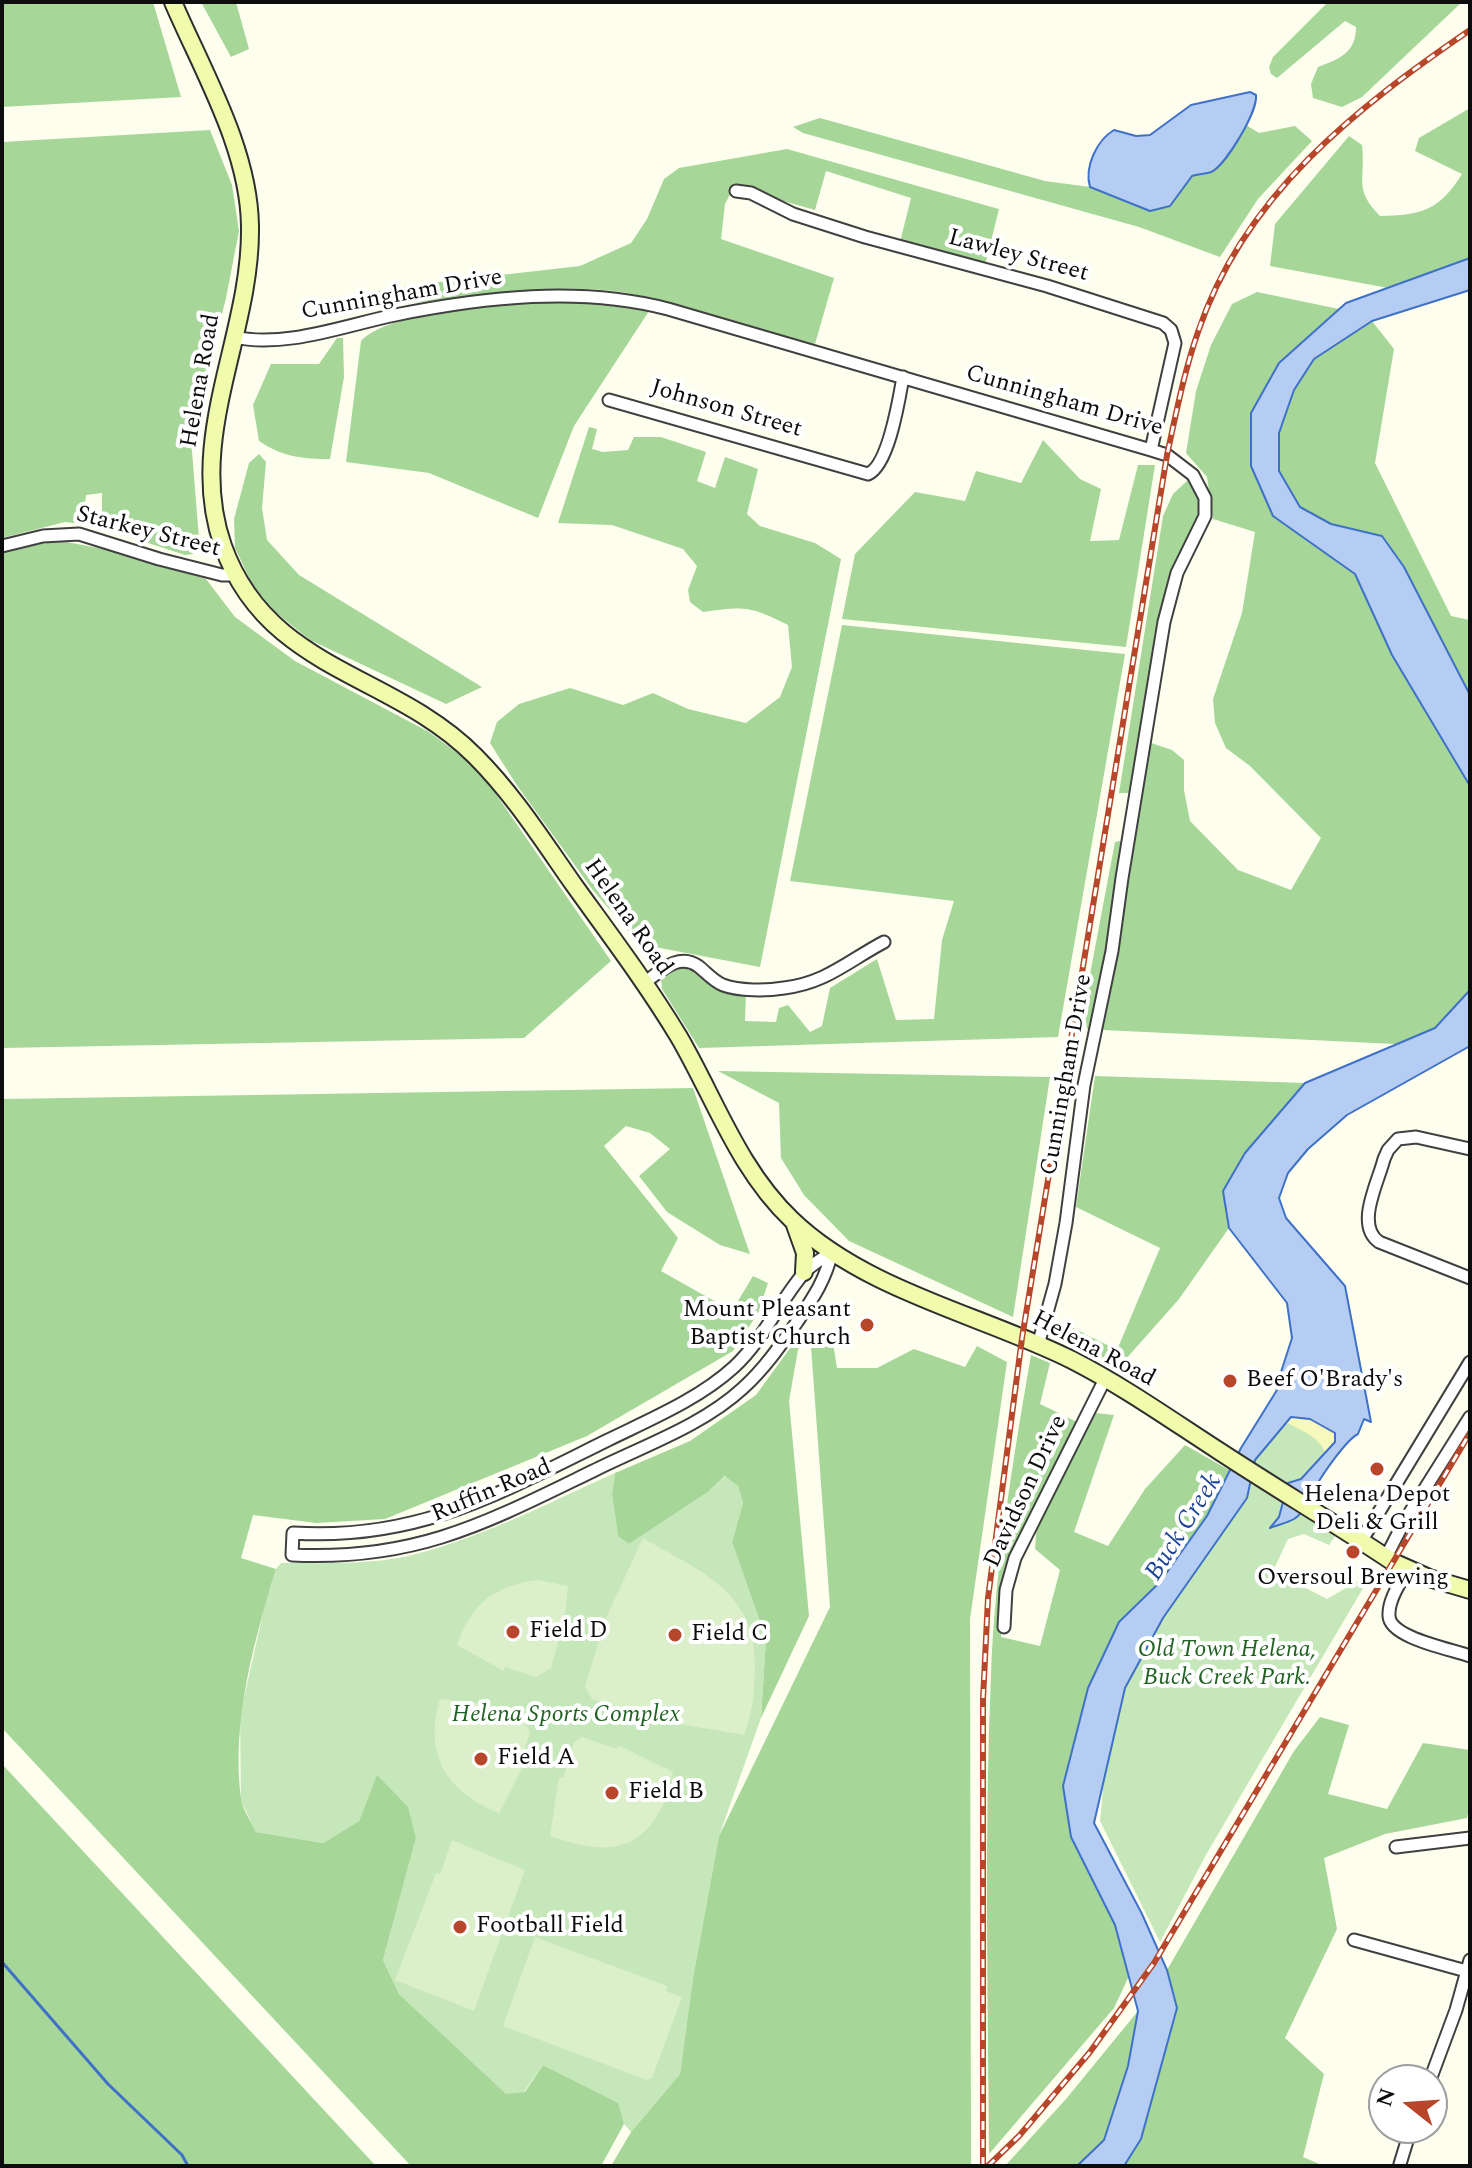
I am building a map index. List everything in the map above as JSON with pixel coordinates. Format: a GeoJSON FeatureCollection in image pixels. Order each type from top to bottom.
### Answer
{"type":"FeatureCollection","features":[{"type":"Feature","properties":{"kind":"main road","name":"Helena Road"},"geometry":{"type":"LineString","coordinates":[[173,2],[228,129],[246,184],[250,223],[248,262],[217,410],[211,475],[222,543],[255,604],[288,638],[316,658],[427,716],[479,759],[522,811],[644,983],[696,1066],[746,1163],[764,1190],[795,1223],[832,1252],[892,1284],[1038,1345],[1105,1379],[1408,1569],[1470,1590]]}},
{"type":"Feature","properties":{"kind":"main road"},"geometry":{"type":"LineString","coordinates":[[795,1223],[805,1253],[804,1272]]}},
{"type":"Feature","properties":{"kind":"street","name":"Lawley Street"},"geometry":{"type":"LineString","coordinates":[[736,191],[751,193],[793,214],[865,237],[1065,291],[1163,323],[1171,330],[1175,343],[1151,450]]}},
{"type":"Feature","properties":{"kind":"street","name":"Cunningham Drive"},"geometry":{"type":"LineString","coordinates":[[233,337],[271,341],[442,306],[512,298],[594,297],[651,305],[1167,455],[1193,475],[1205,498],[1205,516],[1177,573],[1164,622],[1112,951],[1084,1085],[1066,1223],[1055,1284],[1038,1345]]}},
{"type":"Feature","properties":{"kind":"street","name":"Johnson Street"},"geometry":{"type":"LineString","coordinates":[[609,400],[868,474],[877,469],[891,431],[903,377]]}},
{"type":"Feature","properties":{"kind":"street","name":"Starkey Street"},"geometry":{"type":"LineString","coordinates":[[2,546],[43,536],[79,534],[159,559],[222,575],[237,575]]}},
{"type":"Feature","properties":{"kind":"street"},"geometry":{"type":"LineString","coordinates":[[644,983],[668,965],[685,961],[698,966],[719,983],[731,987],[785,988],[812,983],[831,975],[884,942]]}},
{"type":"Feature","properties":{"kind":"street"},"geometry":{"type":"LineString","coordinates":[[1470,1149],[1416,1137],[1398,1139],[1392,1143],[1384,1159],[1367,1222],[1371,1234],[1379,1242],[1470,1278]]}},
{"type":"Feature","properties":{"kind":"street","name":"Ruffin Road"},"geometry":{"type":"LineString","coordinates":[[832,1252],[826,1278],[771,1358],[741,1390],[709,1413],[498,1517],[450,1536],[395,1550],[359,1555],[292,1555],[293,1533],[367,1532],[436,1518],[490,1498],[686,1401],[721,1378],[750,1351],[804,1272],[832,1252]]}},
{"type":"Feature","properties":{"kind":"street"},"geometry":{"type":"LineString","coordinates":[[1362,1540],[1470,1362]]}},
{"type":"Feature","properties":{"kind":"street","name":"Davidson Drive"},"geometry":{"type":"LineString","coordinates":[[1004,1627],[1006,1590],[1015,1558],[1105,1379]]}},
{"type":"Feature","properties":{"kind":"street"},"geometry":{"type":"LineString","coordinates":[[1386,1557],[1404,1522],[1470,1417]]}},
{"type":"Feature","properties":{"kind":"street"},"geometry":{"type":"LineString","coordinates":[[1408,1569],[1391,1603],[1390,1623],[1404,1635],[1470,1656]]}},
{"type":"Feature","properties":{"kind":"street"},"geometry":{"type":"LineString","coordinates":[[1396,1847],[1470,1838]]}},
{"type":"Feature","properties":{"kind":"street"},"geometry":{"type":"LineString","coordinates":[[1354,1940],[1469,1968],[1436,2064]]}},
{"type":"Feature","properties":{"kind":"street"},"geometry":{"type":"LineString","coordinates":[[1400,2164],[1406,2144]]}},
{"type":"Feature","properties":{"kind":"green space","name":"Old Town Helena, Buck Creek Park."},"geometry":{"type":"Polygon","coordinates":[[[1296,1418],[1337,1442],[1304,1515],[1336,1535],[1329,1545],[1304,1534],[1288,1539],[1273,1571],[1327,1599],[1372,1573],[1207,1853],[1160,1942],[1100,1821],[1104,1778],[1125,1688],[1163,1618],[1247,1498],[1255,1460],[1282,1427],[1296,1418]]]}},
{"type":"Feature","properties":{"kind":"green space","name":"Helena Sports Complex"},"geometry":{"type":"Polygon","coordinates":[[[615,1473],[612,1494],[618,1535],[629,1544],[708,1492],[726,1476],[738,1486],[743,1503],[732,1542],[766,1639],[761,1718],[719,1836],[693,1978],[680,2074],[631,2132],[624,2124],[617,2103],[543,2065],[524,2092],[506,2095],[399,1994],[383,1960],[416,1838],[377,1776],[359,1821],[323,1843],[256,1832],[241,1801],[240,1715],[264,1609],[276,1569],[281,1563],[367,1562],[401,1558],[442,1547],[493,1528],[615,1473]]]}},
{"type":"Feature","properties":{"kind":"shaded area"},"geometry":{"type":"Polygon","coordinates":[[[2,2],[153,2],[181,97],[2,107],[2,2]]]}},
{"type":"Feature","properties":{"kind":"shaded area"},"geometry":{"type":"Polygon","coordinates":[[[201,2],[236,2],[249,49],[231,57],[201,2]]]}},
{"type":"Feature","properties":{"kind":"shaded area"},"geometry":{"type":"Polygon","coordinates":[[[1328,2],[1462,2],[1362,97],[1342,107],[1313,98],[1311,84],[1318,67],[1339,58],[1350,49],[1356,27],[1345,21],[1277,78],[1271,74],[1269,67],[1273,57],[1328,2]]]}},
{"type":"Feature","properties":{"kind":"shaded area"},"geometry":{"type":"Polygon","coordinates":[[[1470,108],[1470,258],[1388,288],[1270,266],[1275,224],[1349,136],[1362,145],[1363,191],[1380,216],[1418,212],[1437,203],[1462,174],[1415,151],[1419,138],[1470,108]]]}},
{"type":"Feature","properties":{"kind":"shaded area"},"geometry":{"type":"Polygon","coordinates":[[[820,118],[1045,181],[1090,187],[1151,211],[1170,206],[1192,176],[1211,172],[1222,163],[1246,125],[1259,133],[1295,126],[1312,141],[1258,199],[1220,257],[1139,227],[803,133],[793,127],[820,118]]]}},
{"type":"Feature","properties":{"kind":"shaded area"},"geometry":{"type":"Polygon","coordinates":[[[210,130],[232,185],[239,231],[191,439],[199,539],[193,554],[185,555],[102,528],[102,493],[86,495],[83,524],[65,522],[2,538],[2,142],[210,130]]]}},
{"type":"Feature","properties":{"kind":"shaded area"},"geometry":{"type":"Polygon","coordinates":[[[787,149],[999,209],[985,265],[900,242],[911,198],[826,171],[815,210],[734,187],[725,204],[721,239],[834,278],[815,344],[648,298],[590,289],[526,291],[367,307],[365,304],[367,293],[580,266],[631,243],[647,219],[664,179],[679,168],[787,149]]]}},
{"type":"Feature","properties":{"kind":"shaded area"},"geometry":{"type":"Polygon","coordinates":[[[1257,292],[1339,309],[1279,363],[1251,413],[1251,466],[1273,516],[1355,574],[1392,655],[1470,786],[1470,990],[1435,1028],[1395,1044],[1103,1030],[1148,742],[1172,750],[1184,760],[1184,790],[1190,821],[1238,870],[1291,890],[1321,838],[1250,766],[1226,748],[1215,723],[1213,699],[1242,613],[1255,532],[1213,519],[1207,477],[1186,453],[1196,391],[1211,345],[1232,304],[1257,292]]]}},
{"type":"Feature","properties":{"kind":"shaded area"},"geometry":{"type":"Polygon","coordinates":[[[584,302],[649,311],[574,426],[538,518],[429,473],[346,462],[361,341],[378,329],[403,320],[466,309],[584,302]]]}},
{"type":"Feature","properties":{"kind":"shaded area"},"geometry":{"type":"Polygon","coordinates":[[[1372,321],[1394,349],[1375,463],[1451,616],[1470,620],[1470,695],[1404,567],[1383,536],[1331,524],[1300,507],[1279,471],[1279,433],[1294,390],[1314,359],[1372,321]]]}},
{"type":"Feature","properties":{"kind":"shaded area"},"geometry":{"type":"Polygon","coordinates":[[[337,338],[343,338],[344,377],[330,459],[293,456],[259,441],[253,405],[271,364],[319,364],[337,338]]]}},
{"type":"Feature","properties":{"kind":"shaded area"},"geometry":{"type":"Polygon","coordinates":[[[589,427],[597,429],[592,449],[603,452],[628,450],[634,437],[661,437],[706,452],[697,481],[715,488],[725,457],[758,469],[747,514],[760,526],[815,543],[841,559],[760,967],[639,944],[592,889],[490,743],[497,722],[519,704],[570,688],[623,705],[653,693],[688,709],[746,723],[780,697],[792,667],[788,625],[747,609],[703,612],[690,602],[688,590],[697,566],[683,549],[612,525],[558,523],[589,427]]]}},
{"type":"Feature","properties":{"kind":"shaded area"},"geometry":{"type":"Polygon","coordinates":[[[1043,440],[1080,479],[1101,489],[1090,541],[1119,540],[1138,465],[1155,465],[1126,647],[842,619],[855,554],[915,492],[965,501],[976,471],[1021,483],[1043,440]]]}},
{"type":"Feature","properties":{"kind":"shaded area"},"geometry":{"type":"Polygon","coordinates":[[[259,454],[266,462],[262,508],[267,540],[299,575],[482,687],[446,704],[310,640],[274,611],[252,584],[235,548],[234,519],[249,463],[259,454]]]}},
{"type":"Feature","properties":{"kind":"shaded area"},"geometry":{"type":"Polygon","coordinates":[[[1188,480],[1199,500],[1199,518],[1161,605],[1129,793],[1119,793],[1163,516],[1173,494],[1188,480]]]}},
{"type":"Feature","properties":{"kind":"shaded area"},"geometry":{"type":"Polygon","coordinates":[[[61,541],[104,549],[206,579],[235,617],[295,661],[429,732],[478,768],[611,961],[524,1038],[2,1048],[2,553],[61,541]]]}},
{"type":"Feature","properties":{"kind":"shaded area"},"geometry":{"type":"Polygon","coordinates":[[[842,625],[1125,654],[1058,1037],[699,1048],[662,989],[661,979],[674,965],[686,966],[746,992],[745,1021],[776,1022],[779,1008],[788,1005],[810,1032],[822,1026],[830,988],[877,959],[896,1020],[934,1019],[942,940],[954,901],[790,881],[842,625]]]}},
{"type":"Feature","properties":{"kind":"shaded area"},"geometry":{"type":"Polygon","coordinates":[[[1124,840],[1093,1029],[1087,1029],[1084,1006],[1115,842],[1124,840]]]}},
{"type":"Feature","properties":{"kind":"shaded area"},"geometry":{"type":"Polygon","coordinates":[[[718,1071],[1050,1077],[1013,1317],[849,1241],[804,1195],[781,1158],[779,1103],[718,1071]]]}},
{"type":"Feature","properties":{"kind":"shaded area"},"geometry":{"type":"Polygon","coordinates":[[[1095,1076],[1305,1083],[1245,1153],[1223,1190],[1229,1228],[1179,1299],[1118,1368],[1051,1334],[1055,1319],[1117,1350],[1160,1248],[1076,1207],[1095,1076]]]}},
{"type":"Feature","properties":{"kind":"shaded area"},"geometry":{"type":"Polygon","coordinates":[[[693,1088],[750,1254],[720,1245],[667,1212],[639,1176],[670,1149],[650,1133],[626,1126],[604,1146],[678,1238],[661,1271],[732,1311],[753,1276],[768,1283],[758,1313],[733,1351],[587,1436],[385,1519],[316,1523],[253,1515],[241,1558],[276,1569],[246,1682],[239,1741],[242,1802],[256,1832],[323,1843],[359,1821],[377,1775],[408,1807],[416,1838],[383,1960],[399,1994],[506,2094],[525,2092],[543,2065],[618,2103],[624,2124],[601,2166],[411,2166],[2,1728],[2,1099],[693,1088]]]}},
{"type":"Feature","properties":{"kind":"shaded area"},"geometry":{"type":"Polygon","coordinates":[[[801,1333],[789,1401],[809,1616],[761,1718],[766,1639],[732,1542],[743,1503],[738,1486],[725,1476],[708,1492],[629,1544],[618,1536],[612,1494],[615,1473],[690,1441],[756,1395],[801,1333]]]}},
{"type":"Feature","properties":{"kind":"shaded area"},"geometry":{"type":"Polygon","coordinates":[[[810,1333],[832,1337],[837,1368],[877,1368],[914,1349],[965,1367],[977,1346],[1007,1362],[970,1619],[971,2166],[611,2166],[631,2132],[680,2074],[693,1978],[719,1836],[830,1607],[810,1333]]]}},
{"type":"Feature","properties":{"kind":"shaded area"},"geometry":{"type":"Polygon","coordinates":[[[1031,1355],[1050,1363],[1040,1404],[1077,1422],[1004,1579],[1001,1637],[1040,1646],[1060,1570],[1035,1549],[1037,1521],[1095,1413],[1114,1415],[1074,1532],[1108,1546],[1145,1489],[1185,1445],[1229,1470],[1207,1516],[1160,1582],[1119,1622],[1088,1688],[1071,1837],[1115,1925],[1129,1976],[1114,2008],[989,2154],[987,1854],[993,1634],[1011,1474],[1031,1355]]]}},
{"type":"Feature","properties":{"kind":"shaded area","name":"Field C"},"geometry":{"type":"Polygon","coordinates":[[[643,1538],[722,1587],[736,1602],[746,1620],[753,1642],[755,1669],[752,1702],[744,1735],[639,1717],[640,1713],[592,1699],[585,1686],[600,1638],[597,1637],[643,1538]]]}},
{"type":"Feature","properties":{"kind":"shaded area","name":"Field D"},"geometry":{"type":"Polygon","coordinates":[[[538,1580],[568,1586],[563,1639],[559,1639],[551,1668],[536,1677],[505,1667],[504,1671],[457,1645],[470,1618],[487,1599],[509,1587],[538,1580]]]}},
{"type":"Feature","properties":{"kind":"shaded area","name":"Field A"},"geometry":{"type":"Polygon","coordinates":[[[440,1699],[491,1705],[493,1709],[523,1718],[530,1732],[521,1762],[524,1765],[499,1813],[466,1795],[444,1770],[435,1738],[440,1699]]]}},
{"type":"Feature","properties":{"kind":"shaded area"},"geometry":{"type":"Polygon","coordinates":[[[1320,1717],[1349,1725],[1328,1794],[1387,1809],[1423,1743],[1470,1750],[1467,1818],[1385,1834],[1324,1858],[1337,1929],[1285,2038],[1324,2074],[1303,2157],[1324,2166],[1124,2166],[1141,2139],[1177,2008],[1167,1970],[1294,1751],[1320,1717]]]}},
{"type":"Feature","properties":{"kind":"shaded area","name":"Field B"},"geometry":{"type":"Polygon","coordinates":[[[582,1737],[617,1749],[618,1745],[673,1772],[666,1799],[652,1824],[628,1843],[599,1847],[550,1836],[559,1777],[563,1778],[574,1742],[582,1737]]]}},
{"type":"Feature","properties":{"kind":"shaded area"},"geometry":{"type":"Polygon","coordinates":[[[2,1764],[376,2166],[2,2166],[2,1764]]]}},
{"type":"Feature","properties":{"kind":"shaded area","name":"Football Field"},"geometry":{"type":"Polygon","coordinates":[[[452,1840],[525,1870],[474,2011],[395,1980],[452,1840]]]}},
{"type":"Feature","properties":{"kind":"shaded area"},"geometry":{"type":"Polygon","coordinates":[[[535,1937],[667,1986],[666,1991],[682,1997],[652,2078],[647,2080],[503,2026],[535,1937]]]}},
{"type":"Feature","properties":{"kind":"shaded area"},"geometry":{"type":"Polygon","coordinates":[[[1138,2011],[1128,2066],[1104,2140],[1077,2166],[1005,2166],[1066,2099],[1138,2011]]]}},
{"type":"Feature","properties":{"kind":"sand"},"geometry":{"type":"Polygon","coordinates":[[[1296,1413],[1338,1428],[1337,1445],[1328,1459],[1317,1441],[1288,1423],[1296,1413]]]}},
{"type":"Feature","properties":{"kind":"water"},"geometry":{"type":"Polygon","coordinates":[[[1250,92],[1256,95],[1252,113],[1225,159],[1211,172],[1192,176],[1170,206],[1150,211],[1090,187],[1089,171],[1093,155],[1102,140],[1114,130],[1136,136],[1150,135],[1191,105],[1250,92]]]}},
{"type":"Feature","properties":{"kind":"water"},"geometry":{"type":"Polygon","coordinates":[[[1470,258],[1470,290],[1372,321],[1314,359],[1294,390],[1279,433],[1279,471],[1300,507],[1331,524],[1382,536],[1404,567],[1470,695],[1470,786],[1392,655],[1355,574],[1273,516],[1251,466],[1251,413],[1279,363],[1346,303],[1470,258]]]}},
{"type":"Feature","properties":{"kind":"water"},"geometry":{"type":"Polygon","coordinates":[[[1470,990],[1470,1046],[1347,1115],[1308,1149],[1288,1173],[1279,1198],[1286,1218],[1345,1286],[1371,1422],[1364,1419],[1358,1434],[1347,1443],[1318,1482],[1301,1513],[1270,1528],[1279,1517],[1288,1483],[1301,1479],[1335,1442],[1335,1433],[1310,1419],[1291,1417],[1255,1460],[1247,1498],[1163,1618],[1125,1688],[1094,1823],[1142,1914],[1167,1970],[1177,2008],[1141,2139],[1124,2166],[1077,2166],[1104,2140],[1128,2066],[1138,2011],[1115,1925],[1071,1837],[1063,1786],[1088,1688],[1119,1622],[1160,1582],[1207,1516],[1241,1448],[1277,1390],[1272,1382],[1281,1372],[1292,1338],[1287,1303],[1229,1228],[1223,1191],[1245,1153],[1305,1083],[1435,1028],[1470,990]]]}},
{"type":"Feature","properties":{"kind":"waterway"},"geometry":{"type":"LineString","coordinates":[[2,1962],[108,2084],[182,2155],[188,2166]]}},
{"type":"Feature","properties":{"kind":"railway"},"geometry":{"type":"LineString","coordinates":[[983,2166],[983,1699],[988,1598],[1022,1338],[1167,455],[1184,378],[1218,283],[1244,238],[1274,197],[1308,159],[1346,124],[1470,30]]}},
{"type":"Feature","properties":{"kind":"railway"},"geometry":{"type":"LineString","coordinates":[[988,2166],[1019,2136],[1090,2052],[1154,1963],[1470,1433]]}},
{"type":"Feature","properties":{"kind":"place","name":"Mount Pleasant Baptist Church"},"geometry":{"type":"Point","coordinates":[867,1325]}},
{"type":"Feature","properties":{"kind":"place","name":"Beef O'Brady's"},"geometry":{"type":"Point","coordinates":[1230,1381]}},
{"type":"Feature","properties":{"kind":"place","name":"Helena Depot Deli & Grill"},"geometry":{"type":"Point","coordinates":[1377,1469]}},
{"type":"Feature","properties":{"kind":"place","name":"Oversoul Brewing"},"geometry":{"type":"Point","coordinates":[1353,1552]}},
{"type":"Feature","properties":{"kind":"place","name":"Field D"},"geometry":{"type":"Point","coordinates":[513,1632]}},
{"type":"Feature","properties":{"kind":"place","name":"Field C"},"geometry":{"type":"Point","coordinates":[675,1635]}},
{"type":"Feature","properties":{"kind":"place","name":"Field A"},"geometry":{"type":"Point","coordinates":[481,1759]}},
{"type":"Feature","properties":{"kind":"place","name":"Field B"},"geometry":{"type":"Point","coordinates":[612,1793]}},
{"type":"Feature","properties":{"kind":"place","name":"Football Field"},"geometry":{"type":"Point","coordinates":[460,1927]}},
{"type":"Feature","properties":{"kind":"water label","name":"Buck Creek"},"geometry":{"type":"Point","coordinates":[1185,1528]}}]}
